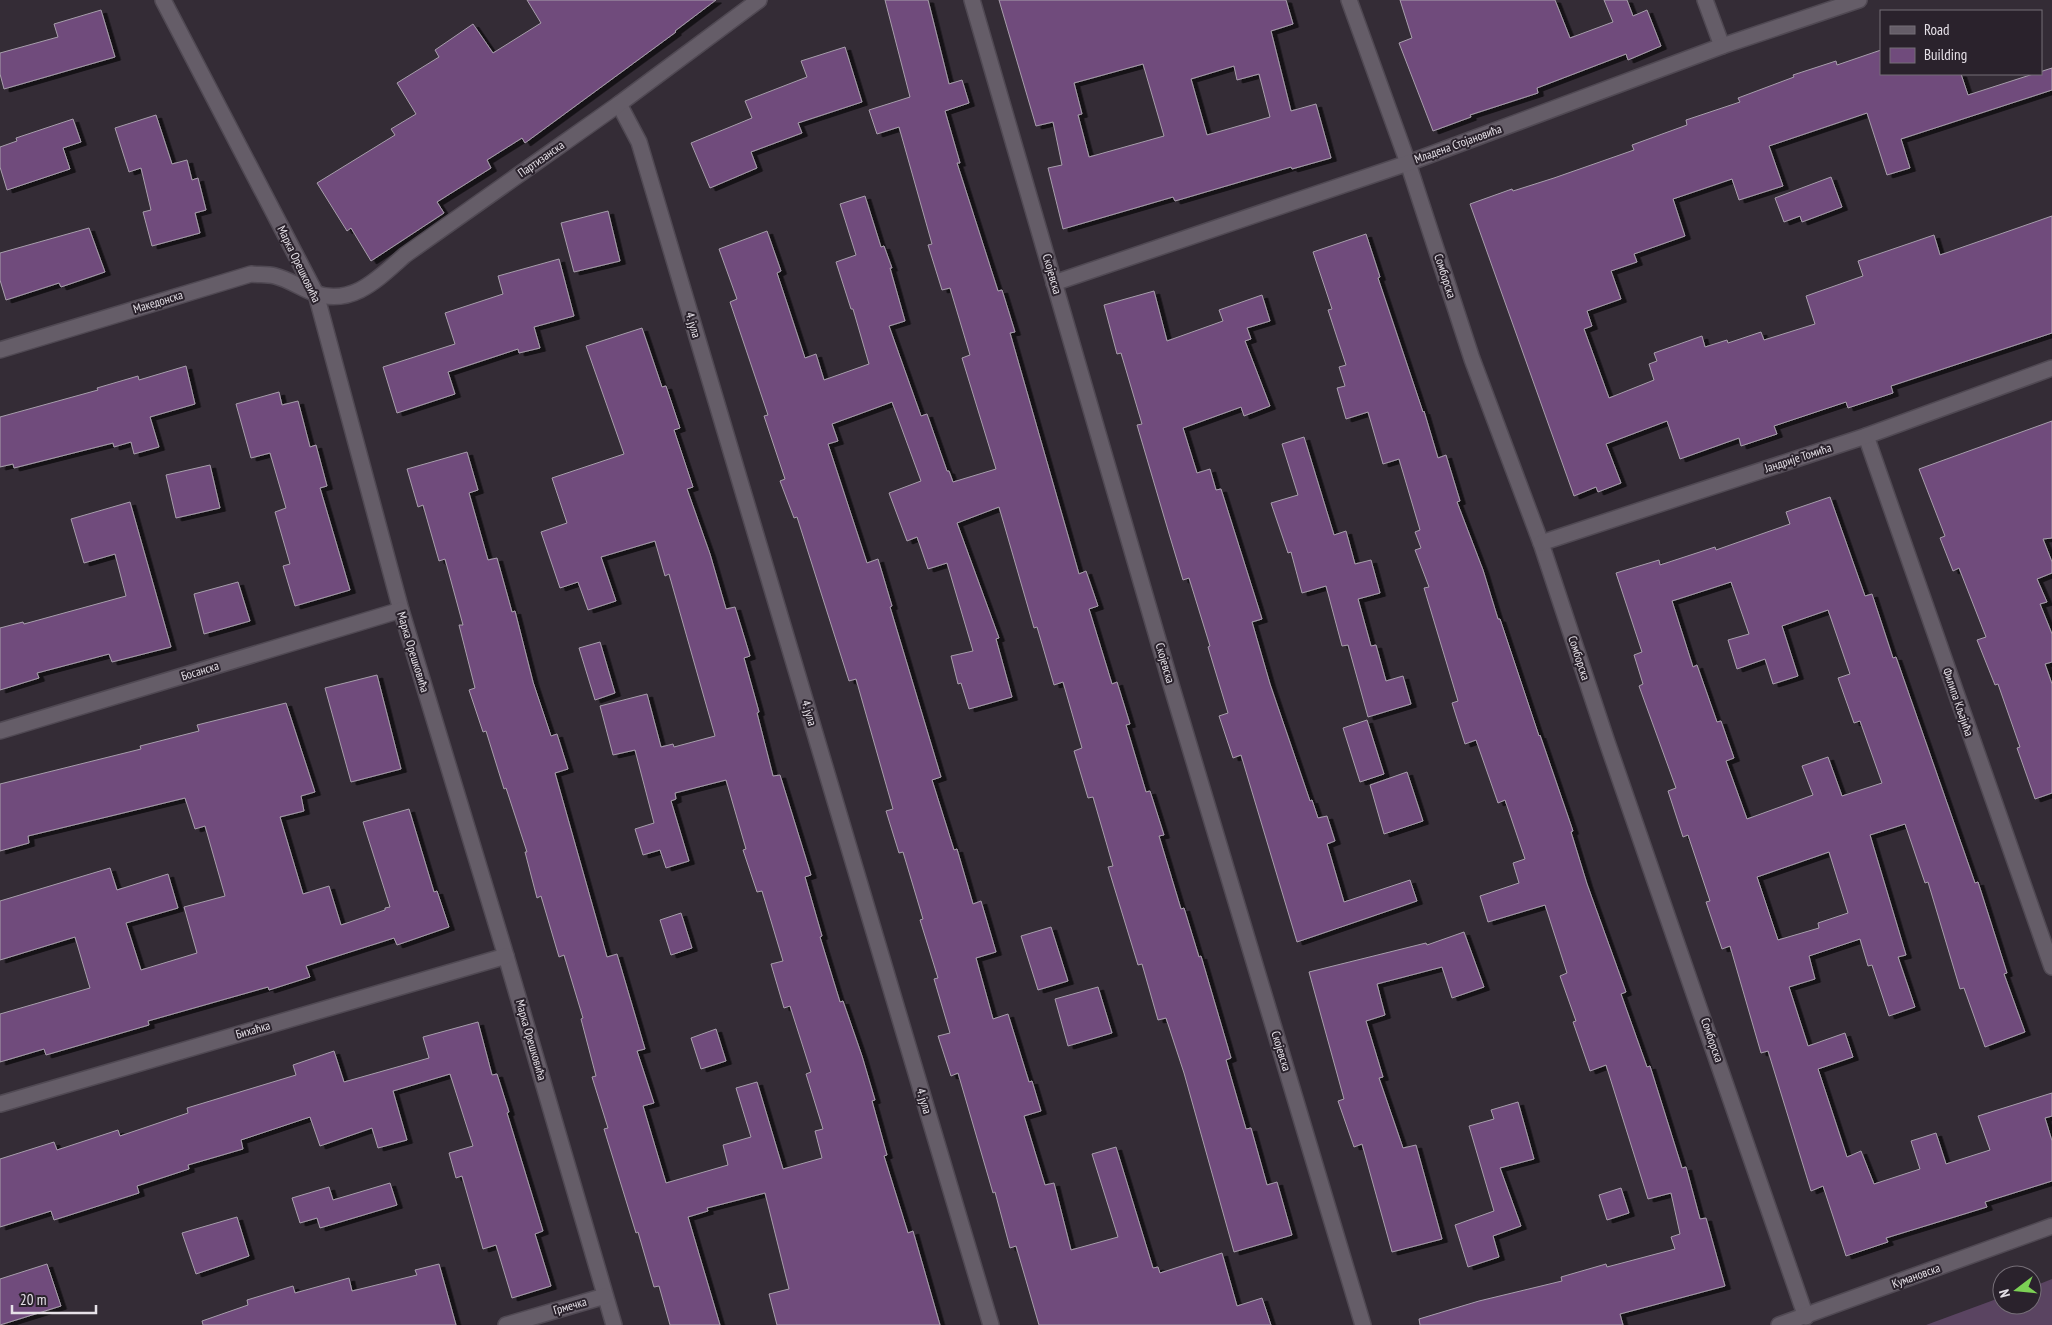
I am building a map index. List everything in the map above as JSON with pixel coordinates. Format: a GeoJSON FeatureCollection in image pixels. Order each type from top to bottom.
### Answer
{"type":"FeatureCollection","features":[{"type":"Feature","properties":{"kind":"street","name":"Марка Орешковића"},"geometry":{"type":"LineString","coordinates":[[163,0],[316,294],[400,610],[506,956],[614,1325]]}},
{"type":"Feature","properties":{"kind":"street","name":"Партизанска"},"geometry":{"type":"LineString","coordinates":[[316,294],[343,297],[373,284],[405,255],[619,104],[759,0]]}},
{"type":"Feature","properties":{"kind":"street","name":"Скојевска"},"geometry":{"type":"LineString","coordinates":[[972,0],[1172,688],[1363,1325]]}},
{"type":"Feature","properties":{"kind":"street","name":"Сомборска"},"geometry":{"type":"LineString","coordinates":[[1349,0],[1408,163],[1472,359],[1541,543],[1607,742],[1806,1317]]}},
{"type":"Feature","properties":{"kind":"street"},"geometry":{"type":"LineString","coordinates":[[1705,0],[1722,46]]}},
{"type":"Feature","properties":{"kind":"street","name":"Младена Стојановића"},"geometry":{"type":"LineString","coordinates":[[1054,283],[1408,163],[1722,46],[1859,0]]}},
{"type":"Feature","properties":{"kind":"street","name":"4. јула"},"geometry":{"type":"LineString","coordinates":[[619,104],[639,142],[991,1325]]}},
{"type":"Feature","properties":{"kind":"street","name":"Македонска"},"geometry":{"type":"LineString","coordinates":[[0,350],[251,274],[275,276],[316,294]]}},
{"type":"Feature","properties":{"kind":"street","name":"Јандрије Томића"},"geometry":{"type":"LineString","coordinates":[[1541,543],[1866,436],[2052,368]]}},
{"type":"Feature","properties":{"kind":"street","name":"Филипа Кљајића"},"geometry":{"type":"LineString","coordinates":[[1866,436],[2052,967]]}},
{"type":"Feature","properties":{"kind":"street","name":"Босанска"},"geometry":{"type":"LineString","coordinates":[[0,731],[400,610]]}},
{"type":"Feature","properties":{"kind":"street","name":"Бихаћка"},"geometry":{"type":"LineString","coordinates":[[0,1104],[506,956]]}},
{"type":"Feature","properties":{"kind":"street","name":"Кумановска"},"geometry":{"type":"LineString","coordinates":[[1780,1325],[2052,1226]]}},
{"type":"Feature","properties":{"kind":"street","name":"Грмечка"},"geometry":{"type":"LineString","coordinates":[[506,1325],[605,1296]]}},
{"type":"Feature","properties":{"kind":"shaded area"},"geometry":{"type":"Polygon","coordinates":[[[2052,1279],[2052,1325],[1926,1325],[1992,1301],[1992,1315],[2042,1315],[2042,1283],[2052,1279]]]}},
{"type":"Feature","properties":{"kind":"building"},"geometry":{"type":"Polygon","coordinates":[[[527,0],[716,0],[676,32],[525,143],[522,138],[487,160],[491,168],[437,202],[444,213],[371,261],[351,228],[347,231],[317,183],[395,135],[391,129],[416,114],[397,83],[439,57],[435,50],[473,24],[493,53],[541,23],[527,0]]]}},
{"type":"Feature","properties":{"kind":"building"},"geometry":{"type":"Polygon","coordinates":[[[885,0],[928,0],[949,84],[962,80],[969,103],[945,111],[960,163],[957,163],[998,291],[1002,290],[1015,332],[1010,333],[1079,574],[1086,571],[1098,606],[1089,609],[1112,684],[1117,682],[1130,724],[1126,725],[1146,792],[1150,791],[1164,835],[1159,836],[1181,909],[1184,908],[1199,957],[1201,956],[1231,1058],[1226,1060],[1246,1129],[1251,1128],[1267,1185],[1277,1182],[1292,1235],[1234,1252],[1184,1073],[1166,1018],[1158,1020],[1142,964],[1138,965],[1108,867],[1113,866],[1093,797],[1088,798],[1074,751],[1082,748],[1063,682],[1054,685],[1037,627],[1034,628],[999,507],[957,523],[999,638],[996,639],[1012,697],[969,709],[961,683],[958,684],[951,656],[973,651],[947,563],[928,569],[917,537],[907,541],[889,493],[921,481],[892,402],[832,424],[838,441],[828,444],[867,563],[878,559],[892,606],[890,607],[941,777],[932,780],[954,850],[957,849],[973,904],[981,901],[996,952],[976,958],[993,1019],[1008,1014],[1029,1082],[1032,1081],[1041,1111],[1024,1116],[1045,1185],[1054,1183],[1071,1250],[1118,1237],[1092,1154],[1116,1147],[1153,1268],[1158,1267],[1160,1273],[1222,1253],[1237,1306],[1262,1298],[1271,1325],[1039,1325],[1016,1246],[1010,1248],[995,1192],[993,1193],[958,1073],[951,1076],[938,1036],[950,1033],[934,979],[938,978],[920,920],[923,919],[903,852],[899,853],[886,811],[893,809],[856,679],[849,681],[797,517],[794,518],[780,481],[785,479],[764,416],[768,415],[730,302],[737,299],[719,249],[767,231],[781,271],[777,273],[805,358],[816,354],[824,380],[869,364],[853,309],[851,309],[836,262],[856,255],[840,204],[865,196],[881,247],[884,246],[892,268],[890,268],[905,321],[889,326],[921,416],[927,414],[947,471],[949,471],[953,482],[996,469],[962,358],[970,355],[950,288],[942,290],[928,245],[932,244],[899,127],[877,134],[869,110],[910,97],[885,0]]]}},
{"type":"Feature","properties":{"kind":"building"},"geometry":{"type":"Polygon","coordinates":[[[999,0],[1286,0],[1293,24],[1271,31],[1291,111],[1316,104],[1331,158],[1292,169],[1291,167],[1175,201],[1173,197],[1063,229],[1048,168],[1062,165],[1053,122],[1036,126],[999,0]],[[1143,64],[1074,83],[1082,114],[1078,115],[1089,157],[1164,136],[1143,64]],[[1234,66],[1191,79],[1207,135],[1270,117],[1259,74],[1237,80],[1234,66]]]}},
{"type":"Feature","properties":{"kind":"building"},"geometry":{"type":"Polygon","coordinates":[[[1400,0],[1555,0],[1570,38],[1613,22],[1604,0],[1627,0],[1633,16],[1647,10],[1661,46],[1628,60],[1626,54],[1537,88],[1538,93],[1470,115],[1471,117],[1433,131],[1399,43],[1412,38],[1400,0]]]}},
{"type":"Feature","properties":{"kind":"building"},"geometry":{"type":"Polygon","coordinates":[[[101,10],[115,57],[4,89],[0,74],[0,53],[58,37],[54,24],[101,10]]]}},
{"type":"Feature","properties":{"kind":"building"},"geometry":{"type":"Polygon","coordinates":[[[845,47],[862,102],[798,123],[802,133],[751,152],[757,168],[710,188],[691,143],[752,118],[745,101],[807,77],[801,61],[845,47]]]}},
{"type":"Feature","properties":{"kind":"building"},"geometry":{"type":"Polygon","coordinates":[[[1880,50],[1880,75],[1961,75],[1968,95],[2030,75],[2042,75],[2042,71],[2052,68],[2052,90],[1901,139],[1910,168],[1887,175],[1867,113],[1769,146],[1783,186],[1739,200],[1732,179],[1673,199],[1685,236],[1634,254],[1637,262],[1611,271],[1621,299],[1587,311],[1592,326],[1584,329],[1609,398],[1654,380],[1649,364],[1657,361],[1654,353],[1702,336],[1705,347],[1727,340],[1728,343],[1761,332],[1764,340],[1815,324],[1806,296],[1863,276],[1858,261],[1934,235],[1940,255],[2052,216],[2052,333],[1891,386],[1893,393],[1848,408],[1846,402],[1774,426],[1777,434],[1741,446],[1739,438],[1680,459],[1667,421],[1606,444],[1621,483],[1598,492],[1596,487],[1574,496],[1470,204],[1512,189],[1513,191],[1554,178],[1634,150],[1632,145],[1687,125],[1686,120],[1740,102],[1738,98],[1794,77],[1793,75],[1836,61],[1837,65],[1880,50]]]}},
{"type":"Feature","properties":{"kind":"building"},"geometry":{"type":"Polygon","coordinates":[[[156,115],[172,164],[187,160],[192,180],[198,178],[206,210],[195,213],[200,233],[152,246],[143,212],[151,210],[141,168],[129,172],[115,128],[156,115]]]}},
{"type":"Feature","properties":{"kind":"building"},"geometry":{"type":"Polygon","coordinates":[[[73,119],[81,142],[63,148],[70,169],[7,190],[0,167],[0,147],[17,141],[16,138],[73,119]]]}},
{"type":"Feature","properties":{"kind":"building"},"geometry":{"type":"Polygon","coordinates":[[[1831,177],[1842,207],[1802,222],[1800,216],[1784,222],[1775,198],[1831,177]]]}},
{"type":"Feature","properties":{"kind":"building"},"geometry":{"type":"Polygon","coordinates":[[[608,211],[620,261],[574,272],[561,223],[608,211]]]}},
{"type":"Feature","properties":{"kind":"building"},"geometry":{"type":"Polygon","coordinates":[[[89,228],[105,272],[61,287],[59,283],[6,300],[0,280],[0,253],[89,228]]]}},
{"type":"Feature","properties":{"kind":"building"},"geometry":{"type":"Polygon","coordinates":[[[1366,234],[1380,277],[1378,278],[1424,411],[1438,458],[1446,455],[1460,501],[1457,502],[1483,570],[1498,619],[1500,619],[1573,831],[1571,832],[1587,884],[1626,992],[1621,994],[1647,1067],[1650,1066],[1682,1168],[1686,1167],[1700,1219],[1706,1218],[1725,1286],[1620,1314],[1623,1325],[1420,1325],[1419,1319],[1479,1301],[1562,1281],[1561,1277],[1606,1264],[1607,1267],[1675,1249],[1671,1237],[1680,1234],[1671,1193],[1648,1199],[1606,1065],[1590,1071],[1573,1022],[1576,1021],[1560,976],[1567,973],[1545,905],[1488,922],[1480,896],[1519,883],[1513,863],[1525,859],[1505,800],[1498,803],[1476,740],[1465,744],[1452,703],[1458,701],[1424,588],[1429,587],[1415,550],[1421,548],[1415,532],[1420,530],[1399,459],[1383,464],[1368,412],[1346,419],[1337,388],[1345,386],[1339,367],[1346,365],[1328,310],[1332,309],[1313,252],[1366,234]]]}},
{"type":"Feature","properties":{"kind":"building"},"geometry":{"type":"Polygon","coordinates":[[[559,259],[574,316],[534,327],[540,348],[519,353],[518,349],[448,372],[455,394],[397,413],[383,367],[455,344],[445,313],[503,294],[498,276],[559,259]]]}},
{"type":"Feature","properties":{"kind":"building"},"geometry":{"type":"Polygon","coordinates":[[[1154,291],[1167,341],[1223,321],[1219,310],[1262,295],[1270,321],[1247,328],[1251,339],[1245,341],[1270,406],[1244,416],[1241,407],[1183,428],[1197,473],[1210,469],[1216,490],[1221,489],[1262,619],[1252,622],[1270,684],[1310,801],[1312,800],[1318,818],[1327,816],[1335,841],[1327,844],[1344,902],[1410,880],[1417,901],[1297,942],[1241,755],[1233,758],[1219,716],[1228,713],[1208,647],[1210,646],[1189,578],[1183,580],[1137,425],[1142,424],[1121,353],[1117,354],[1104,305],[1154,291]]]}},
{"type":"Feature","properties":{"kind":"building"},"geometry":{"type":"Polygon","coordinates":[[[642,328],[662,387],[666,386],[680,428],[674,430],[693,487],[687,489],[710,554],[726,609],[735,607],[750,656],[744,658],[759,712],[757,713],[773,776],[780,775],[811,875],[805,877],[822,936],[820,937],[840,1002],[843,1001],[862,1056],[875,1100],[872,1101],[887,1155],[884,1156],[908,1233],[913,1231],[940,1325],[777,1325],[769,1294],[789,1289],[765,1193],[707,1208],[708,1211],[688,1217],[720,1325],[670,1325],[659,1286],[654,1287],[604,1129],[608,1128],[592,1077],[596,1076],[581,1019],[583,1018],[564,955],[559,957],[541,896],[537,898],[525,852],[527,852],[506,788],[504,789],[486,731],[483,732],[469,690],[475,688],[459,625],[463,625],[445,559],[439,561],[423,505],[418,507],[407,469],[467,452],[478,490],[469,493],[488,560],[497,558],[512,612],[515,611],[533,682],[551,736],[557,734],[568,769],[555,773],[607,957],[617,954],[645,1049],[637,1051],[654,1103],[643,1106],[666,1183],[728,1165],[723,1145],[751,1137],[736,1088],[757,1082],[783,1169],[822,1158],[815,1131],[823,1129],[806,1074],[811,1072],[790,1006],[784,1008],[771,964],[783,961],[762,891],[757,892],[743,850],[746,849],[726,780],[675,793],[676,799],[671,801],[689,861],[666,868],[660,850],[643,855],[635,829],[654,823],[635,750],[613,755],[600,706],[647,694],[661,747],[673,744],[674,747],[715,736],[669,574],[665,576],[655,541],[601,557],[616,601],[588,610],[578,582],[560,588],[541,532],[567,523],[552,478],[624,454],[586,346],[642,328]]]}},
{"type":"Feature","properties":{"kind":"building"},"geometry":{"type":"Polygon","coordinates":[[[186,366],[195,404],[150,417],[159,447],[134,454],[131,442],[114,447],[113,443],[14,468],[13,464],[0,467],[0,417],[98,390],[97,388],[138,376],[139,380],[186,366]]]}},
{"type":"Feature","properties":{"kind":"building"},"geometry":{"type":"Polygon","coordinates":[[[279,392],[282,405],[298,401],[310,447],[316,445],[327,486],[320,488],[350,590],[295,606],[283,566],[290,564],[275,512],[286,508],[270,453],[251,458],[236,404],[279,392]]]}},
{"type":"Feature","properties":{"kind":"building"},"geometry":{"type":"Polygon","coordinates":[[[2052,421],[2052,538],[2043,539],[2052,562],[2052,573],[2037,579],[2047,602],[2040,604],[2052,634],[2052,662],[2045,664],[2052,684],[2052,793],[2035,799],[2017,748],[2020,747],[1998,684],[1995,685],[1977,640],[1986,637],[1959,568],[1953,571],[1940,538],[1945,536],[1919,469],[2052,421]]]}},
{"type":"Feature","properties":{"kind":"building"},"geometry":{"type":"Polygon","coordinates":[[[1304,437],[1334,535],[1346,531],[1355,564],[1371,560],[1380,593],[1358,599],[1371,646],[1376,645],[1386,681],[1403,676],[1411,704],[1368,717],[1348,645],[1342,646],[1326,586],[1302,593],[1291,552],[1288,553],[1271,503],[1298,495],[1282,444],[1304,437]]]}},
{"type":"Feature","properties":{"kind":"building"},"geometry":{"type":"Polygon","coordinates":[[[210,465],[220,508],[176,518],[166,475],[210,465]]]}},
{"type":"Feature","properties":{"kind":"building"},"geometry":{"type":"Polygon","coordinates":[[[1830,497],[1865,596],[1872,594],[1893,658],[1896,657],[1975,883],[1978,882],[2007,973],[2004,974],[2025,1032],[1985,1047],[1964,988],[1960,989],[1928,882],[1925,883],[1905,824],[1870,835],[1906,955],[1898,957],[1915,1007],[1889,1016],[1872,965],[1868,966],[1860,939],[1809,956],[1815,979],[1789,987],[1808,1046],[1845,1033],[1853,1057],[1818,1069],[1847,1157],[1861,1151],[1874,1184],[1920,1169],[1911,1141],[1936,1133],[1946,1164],[1990,1150],[1978,1116],[2052,1093],[2052,1116],[2045,1118],[2052,1141],[2052,1181],[1985,1202],[1987,1207],[1886,1238],[1888,1242],[1846,1256],[1823,1186],[1811,1191],[1768,1051],[1761,1053],[1730,946],[1722,949],[1706,902],[1710,901],[1688,835],[1683,837],[1668,791],[1676,788],[1639,686],[1643,684],[1634,655],[1642,652],[1616,573],[1659,560],[1660,565],[1715,547],[1716,550],[1790,524],[1786,512],[1830,497]],[[1731,582],[1672,601],[1693,667],[1697,665],[1717,722],[1721,721],[1734,758],[1726,761],[1747,819],[1813,795],[1802,766],[1828,757],[1842,796],[1882,783],[1860,721],[1854,723],[1838,678],[1850,674],[1828,610],[1782,626],[1798,676],[1773,684],[1765,659],[1737,669],[1728,640],[1749,634],[1731,582]],[[1829,852],[1757,877],[1778,940],[1819,928],[1818,923],[1848,913],[1829,852]]]}},
{"type":"Feature","properties":{"kind":"building"},"geometry":{"type":"Polygon","coordinates":[[[130,502],[171,647],[112,662],[109,654],[37,673],[39,678],[0,690],[0,628],[23,622],[24,624],[126,596],[115,554],[84,563],[71,519],[130,502]]]}},
{"type":"Feature","properties":{"kind":"building"},"geometry":{"type":"Polygon","coordinates":[[[238,582],[250,621],[204,634],[194,594],[238,582]]]}},
{"type":"Feature","properties":{"kind":"building"},"geometry":{"type":"Polygon","coordinates":[[[600,642],[615,693],[595,700],[579,648],[600,642]]]}},
{"type":"Feature","properties":{"kind":"building"},"geometry":{"type":"Polygon","coordinates":[[[377,675],[401,769],[351,782],[325,688],[377,675]]]}},
{"type":"Feature","properties":{"kind":"building"},"geometry":{"type":"Polygon","coordinates":[[[286,703],[315,792],[301,796],[304,811],[280,817],[303,894],[329,886],[341,925],[390,907],[363,822],[409,809],[434,892],[437,891],[449,927],[397,945],[394,938],[306,966],[310,977],[269,990],[268,987],[148,1021],[149,1025],[46,1055],[44,1049],[0,1062],[0,1014],[90,988],[75,937],[0,960],[0,901],[110,868],[117,890],[168,874],[178,908],[126,923],[141,970],[197,953],[184,907],[225,896],[205,826],[195,829],[185,798],[28,836],[29,843],[0,851],[0,784],[141,749],[140,746],[199,731],[197,725],[286,703]]]}},
{"type":"Feature","properties":{"kind":"building"},"geometry":{"type":"Polygon","coordinates":[[[1367,720],[1384,774],[1360,782],[1343,728],[1367,720]]]}},
{"type":"Feature","properties":{"kind":"building"},"geometry":{"type":"Polygon","coordinates":[[[1407,772],[1423,821],[1384,834],[1370,785],[1407,772]]]}},
{"type":"Feature","properties":{"kind":"building"},"geometry":{"type":"Polygon","coordinates":[[[681,913],[692,948],[671,955],[660,920],[681,913]]]}},
{"type":"Feature","properties":{"kind":"building"},"geometry":{"type":"Polygon","coordinates":[[[1051,927],[1068,981],[1038,990],[1021,936],[1051,927]]]}},
{"type":"Feature","properties":{"kind":"building"},"geometry":{"type":"Polygon","coordinates":[[[1464,932],[1484,987],[1452,998],[1442,967],[1377,984],[1385,1015],[1366,1021],[1383,1077],[1379,1078],[1403,1148],[1416,1145],[1442,1239],[1392,1252],[1362,1144],[1354,1147],[1338,1101],[1344,1099],[1309,972],[1426,943],[1427,945],[1464,932]]]}},
{"type":"Feature","properties":{"kind":"building"},"geometry":{"type":"Polygon","coordinates":[[[1098,987],[1112,1033],[1068,1046],[1055,999],[1098,987]]]}},
{"type":"Feature","properties":{"kind":"building"},"geometry":{"type":"Polygon","coordinates":[[[478,1022],[492,1075],[497,1074],[509,1112],[507,1113],[543,1231],[535,1234],[551,1286],[512,1298],[496,1245],[483,1249],[462,1176],[456,1178],[449,1153],[473,1146],[450,1074],[393,1091],[407,1140],[378,1148],[372,1128],[320,1146],[310,1117],[241,1140],[243,1149],[188,1165],[189,1169],[137,1186],[139,1193],[54,1220],[51,1211],[0,1227],[0,1159],[54,1142],[57,1150],[118,1130],[120,1136],[188,1113],[187,1108],[296,1075],[293,1065],[334,1051],[344,1082],[429,1058],[423,1037],[478,1022]]]}},
{"type":"Feature","properties":{"kind":"building"},"geometry":{"type":"Polygon","coordinates":[[[716,1029],[726,1061],[701,1069],[691,1038],[716,1029]]]}},
{"type":"Feature","properties":{"kind":"building"},"geometry":{"type":"Polygon","coordinates":[[[1518,1102],[1534,1159],[1500,1168],[1521,1226],[1493,1236],[1499,1257],[1468,1267],[1455,1225],[1494,1211],[1469,1126],[1494,1119],[1491,1110],[1518,1102]]]}},
{"type":"Feature","properties":{"kind":"building"},"geometry":{"type":"Polygon","coordinates":[[[390,1183],[397,1205],[320,1228],[317,1218],[300,1223],[292,1198],[329,1187],[333,1200],[390,1183]]]}},
{"type":"Feature","properties":{"kind":"building"},"geometry":{"type":"Polygon","coordinates":[[[1621,1188],[1629,1213],[1607,1220],[1599,1195],[1621,1188]]]}},
{"type":"Feature","properties":{"kind":"building"},"geometry":{"type":"Polygon","coordinates":[[[237,1217],[249,1256],[196,1274],[182,1233],[237,1217]]]}},
{"type":"Feature","properties":{"kind":"building"},"geometry":{"type":"Polygon","coordinates":[[[47,1264],[61,1306],[0,1325],[0,1279],[47,1264]]]}},
{"type":"Feature","properties":{"kind":"building"},"geometry":{"type":"Polygon","coordinates":[[[439,1264],[456,1325],[203,1325],[202,1321],[248,1305],[247,1300],[293,1286],[295,1293],[349,1278],[352,1291],[417,1275],[415,1270],[439,1264]]]}}]}
